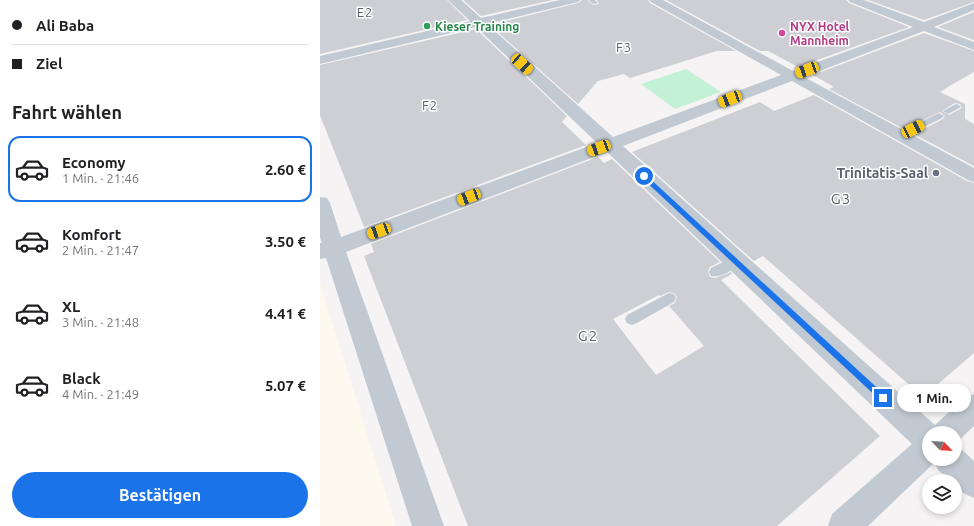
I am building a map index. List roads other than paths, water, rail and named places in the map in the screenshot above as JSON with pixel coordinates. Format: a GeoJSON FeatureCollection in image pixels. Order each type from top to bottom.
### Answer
{"type":"FeatureCollection","features":[{"type":"Feature","properties":{"kind":"street"},"geometry":{"type":"LineString","coordinates":[[454,0],[610,144],[726,267],[922,434]]}},
{"type":"Feature","properties":{"kind":"street"},"geometry":{"type":"LineString","coordinates":[[320,60],[574,0]]}},
{"type":"Feature","properties":{"kind":"street"},"geometry":{"type":"LineString","coordinates":[[655,0],[974,176]]}},
{"type":"Feature","properties":{"kind":"street"},"geometry":{"type":"LineString","coordinates":[[854,0],[974,46]]}},
{"type":"Feature","properties":{"kind":"street"},"geometry":{"type":"LineString","coordinates":[[327,249],[923,27],[974,6]]}},
{"type":"Feature","properties":{"kind":"street"},"geometry":{"type":"LineString","coordinates":[[320,203],[327,249],[428,526]]}},
{"type":"Feature","properties":{"kind":"street"},"geometry":{"type":"LineString","coordinates":[[954,426],[974,407]]}},
{"type":"Feature","properties":{"kind":"street"},"geometry":{"type":"LineString","coordinates":[[844,526],[922,454]]}},
{"type":"Feature","properties":{"kind":"street"},"geometry":{"type":"LineString","coordinates":[[957,466],[974,482]]}},
{"type":"Feature","properties":{"kind":"lane"},"geometry":{"type":"LineString","coordinates":[[901,135],[939,116]]}},
{"type":"Feature","properties":{"kind":"lane"},"geometry":{"type":"LineString","coordinates":[[632,318],[669,298]]}},
{"type":"Feature","properties":{"kind":"place","name":"Kieser Training"},"geometry":{"type":"Point","coordinates":[427,26]}},
{"type":"Feature","properties":{"kind":"place","name":"NYX Hotel Mannheim"},"geometry":{"type":"Point","coordinates":[782,33]}},
{"type":"Feature","properties":{"kind":"place","name":"Trinitatis-Saal"},"geometry":{"type":"Point","coordinates":[936,173]}},
{"type":"Feature","properties":{"kind":"district","name":"E2"},"geometry":{"type":"Point","coordinates":[365,12]}},
{"type":"Feature","properties":{"kind":"district","name":"F3"},"geometry":{"type":"Point","coordinates":[624,47]}},
{"type":"Feature","properties":{"kind":"district","name":"F2"},"geometry":{"type":"Point","coordinates":[430,105]}},
{"type":"Feature","properties":{"kind":"district","name":"G3"},"geometry":{"type":"Point","coordinates":[841,198]}},
{"type":"Feature","properties":{"kind":"district","name":"G2"},"geometry":{"type":"Point","coordinates":[588,335]}}]}
